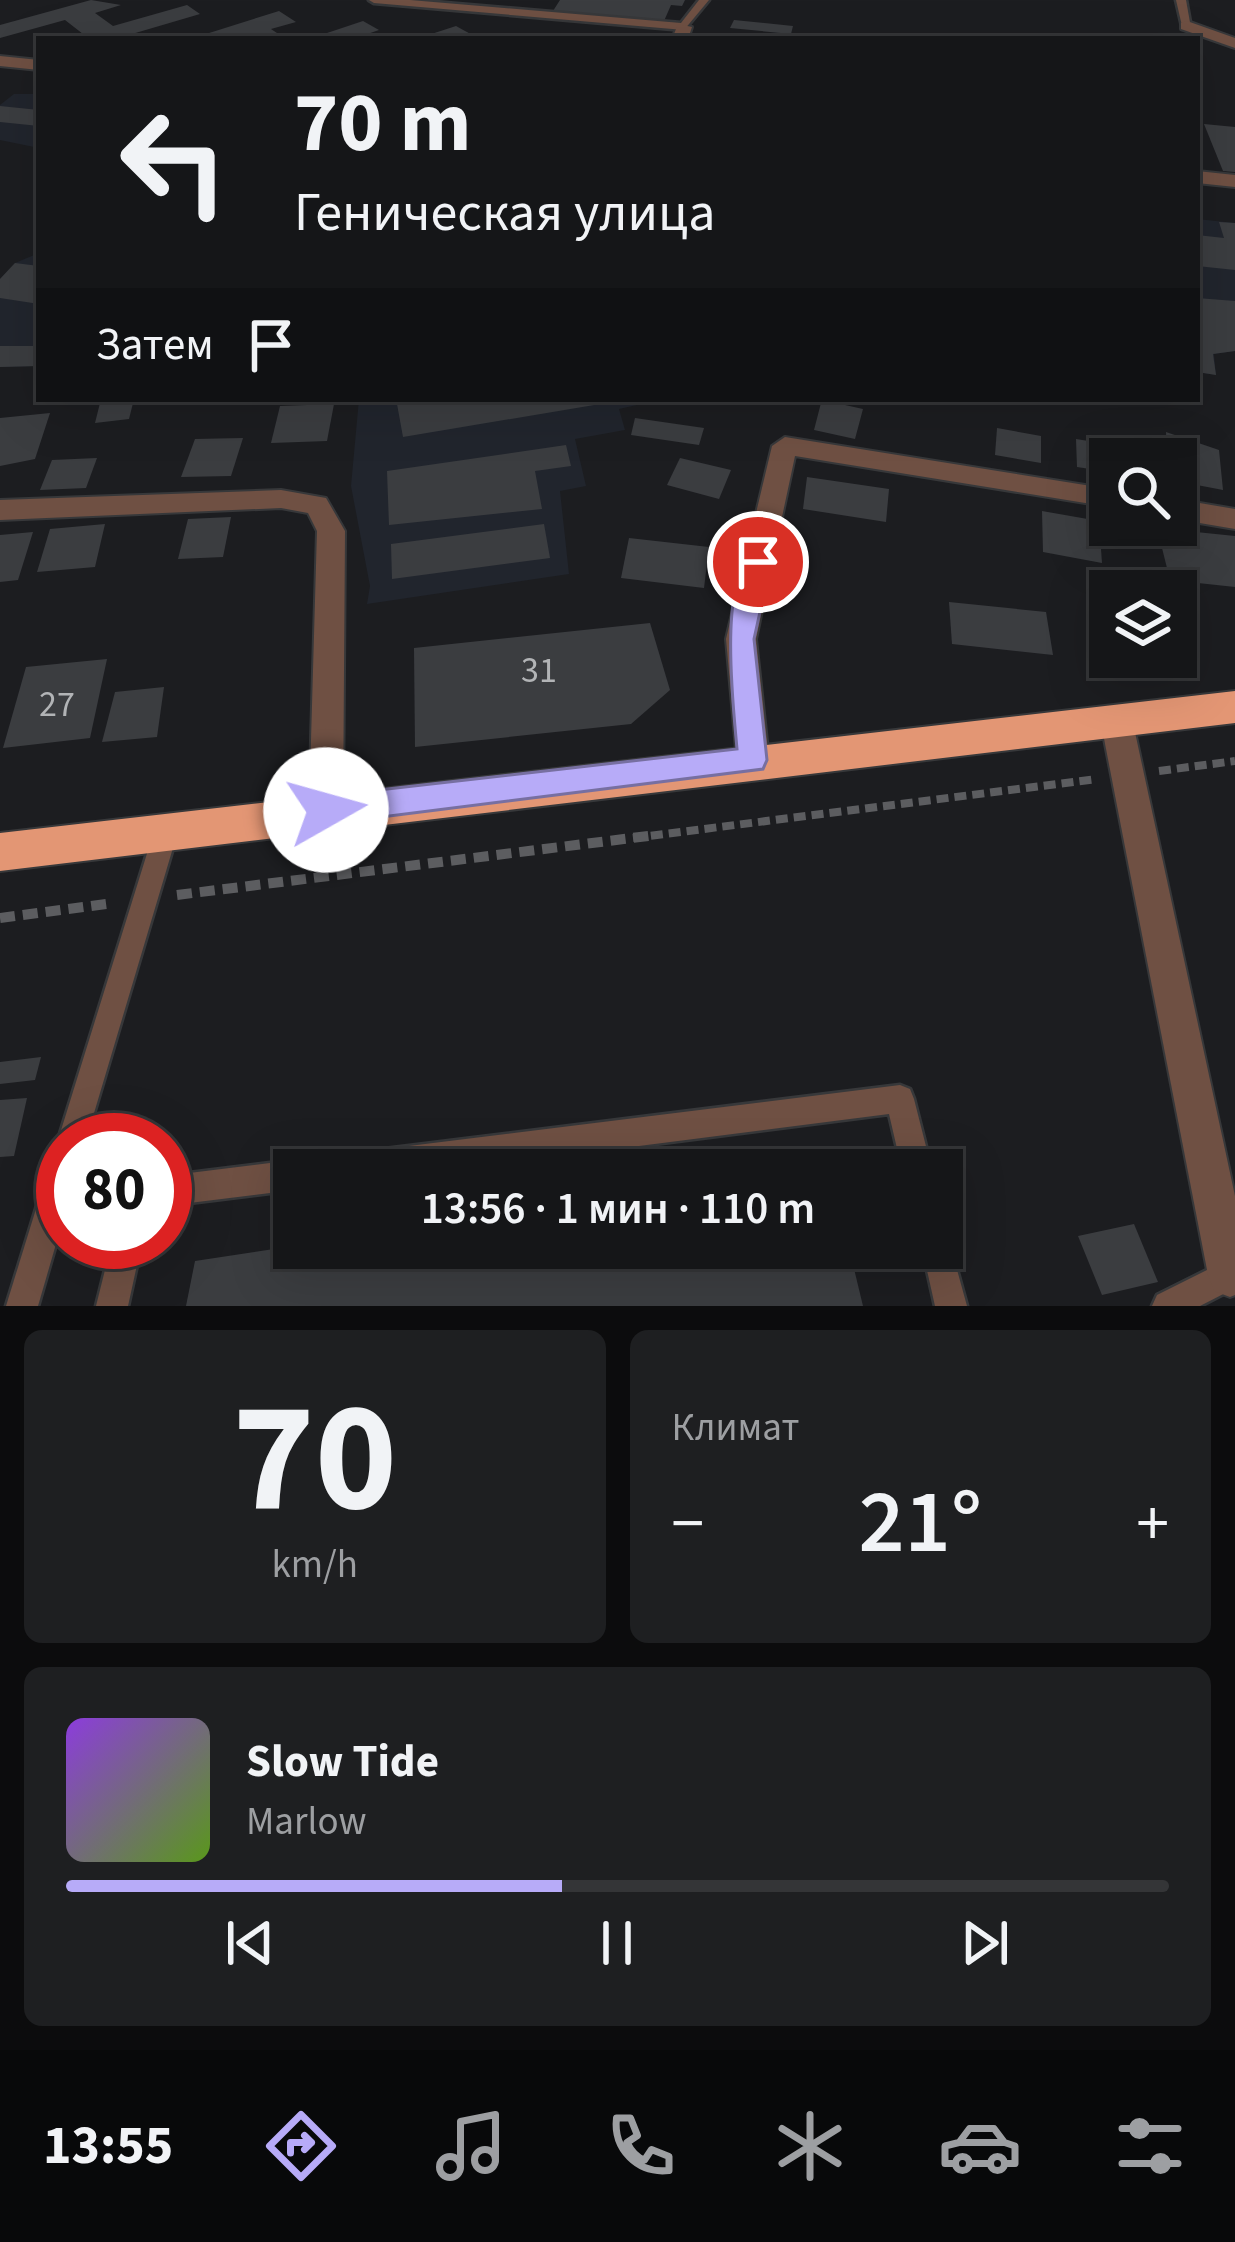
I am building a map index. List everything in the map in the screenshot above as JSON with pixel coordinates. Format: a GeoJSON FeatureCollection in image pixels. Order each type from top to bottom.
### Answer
{"type":"FeatureCollection","features":[{"type":"Feature","properties":{"kind":"highway"},"geometry":{"type":"LineString","coordinates":[[0,852],[326,810],[1235,707]]}},
{"type":"Feature","properties":{"kind":"street"},"geometry":{"type":"LineString","coordinates":[[1187,26],[1235,43]]}},
{"type":"Feature","properties":{"kind":"street"},"geometry":{"type":"LineString","coordinates":[[0,82],[6,62],[36,65]]}},
{"type":"Feature","properties":{"kind":"street"},"geometry":{"type":"LineString","coordinates":[[1200,177],[1235,181]]}},
{"type":"Feature","properties":{"kind":"street"},"geometry":{"type":"LineString","coordinates":[[753,760],[740,639],[785,446],[1089,496]]}},
{"type":"Feature","properties":{"kind":"street"},"geometry":{"type":"LineString","coordinates":[[0,510],[281,499],[317,505],[331,531],[326,810]]}},
{"type":"Feature","properties":{"kind":"street"},"geometry":{"type":"LineString","coordinates":[[1197,512],[1235,518]]}},
{"type":"Feature","properties":{"kind":"street"},"geometry":{"type":"LineString","coordinates":[[1117,723],[1233,1273]]}},
{"type":"Feature","properties":{"kind":"lane"},"geometry":{"type":"LineString","coordinates":[[374,0],[682,33],[704,0]]}},
{"type":"Feature","properties":{"kind":"lane"},"geometry":{"type":"LineString","coordinates":[[481,9],[505,0]]}},
{"type":"Feature","properties":{"kind":"lane"},"geometry":{"type":"LineString","coordinates":[[1181,0],[1187,26]]}},
{"type":"Feature","properties":{"kind":"lane"},"geometry":{"type":"LineString","coordinates":[[80,1113],[166,831]]}},
{"type":"Feature","properties":{"kind":"lane"},"geometry":{"type":"LineString","coordinates":[[503,1149],[900,1099],[912,1149]]}},
{"type":"Feature","properties":{"kind":"lane"},"geometry":{"type":"LineString","coordinates":[[192,1188],[273,1178]]}},
{"type":"Feature","properties":{"kind":"lane"},"geometry":{"type":"LineString","coordinates":[[22,1306],[36,1260]]}},
{"type":"Feature","properties":{"kind":"lane"},"geometry":{"type":"LineString","coordinates":[[112,1306],[121,1269]]}},
{"type":"Feature","properties":{"kind":"lane"},"geometry":{"type":"LineString","coordinates":[[942,1269],[951,1306]]}},
{"type":"Feature","properties":{"kind":"lane"},"geometry":{"type":"LineString","coordinates":[[1168,1306],[1233,1273]]}},
{"type":"Feature","properties":{"kind":"path"},"geometry":{"type":"LineString","coordinates":[[0,918],[1235,761]]}},
{"type":"Feature","properties":{"kind":"shaded area"},"geometry":{"type":"Polygon","coordinates":[[[14,94],[36,94],[36,147],[0,140],[0,105],[14,94]]]}},
{"type":"Feature","properties":{"kind":"shaded area"},"geometry":{"type":"Polygon","coordinates":[[[1200,219],[1235,223],[1235,351],[1214,354],[1216,375],[1200,372],[1200,219]]]}},
{"type":"Feature","properties":{"kind":"shaded area"},"geometry":{"type":"Polygon","coordinates":[[[36,254],[36,366],[0,367],[0,279],[15,263],[36,254]]]}},
{"type":"Feature","properties":{"kind":"shaded area"},"geometry":{"type":"Polygon","coordinates":[[[359,402],[650,402],[619,409],[625,430],[575,439],[586,486],[560,491],[569,574],[367,604],[370,586],[351,486],[359,402]]]}},
{"type":"Feature","properties":{"kind":"building"},"geometry":{"type":"Polygon","coordinates":[[[91,0],[121,5],[95,13],[113,26],[187,5],[200,14],[125,36],[78,36],[83,34],[65,20],[0,38],[0,25],[91,0]]]}},
{"type":"Feature","properties":{"kind":"building"},"geometry":{"type":"Polygon","coordinates":[[[560,0],[685,0],[682,6],[671,5],[664,21],[553,11],[560,0]]]}},
{"type":"Feature","properties":{"kind":"building"},"geometry":{"type":"Polygon","coordinates":[[[279,11],[296,22],[271,29],[282,36],[200,36],[279,11]]]}},
{"type":"Feature","properties":{"kind":"building"},"geometry":{"type":"Polygon","coordinates":[[[734,20],[793,26],[791,34],[730,28],[734,20]]]}},
{"type":"Feature","properties":{"kind":"building"},"geometry":{"type":"Polygon","coordinates":[[[363,21],[379,30],[362,36],[318,36],[363,21]]]}},
{"type":"Feature","properties":{"kind":"building"},"geometry":{"type":"Polygon","coordinates":[[[456,26],[474,36],[425,36],[456,26]]]}},
{"type":"Feature","properties":{"kind":"building"},"geometry":{"type":"Polygon","coordinates":[[[0,106],[36,110],[36,126],[0,122],[0,106]]]}},
{"type":"Feature","properties":{"kind":"building"},"geometry":{"type":"Polygon","coordinates":[[[1204,124],[1235,127],[1235,172],[1223,171],[1204,124]]]}},
{"type":"Feature","properties":{"kind":"building"},"geometry":{"type":"Polygon","coordinates":[[[1219,222],[1235,223],[1235,270],[1200,266],[1200,235],[1224,238],[1219,222]]]}},
{"type":"Feature","properties":{"kind":"building"},"geometry":{"type":"Polygon","coordinates":[[[15,263],[36,266],[36,304],[0,298],[0,279],[15,263]]]}},
{"type":"Feature","properties":{"kind":"building"},"geometry":{"type":"Polygon","coordinates":[[[1200,298],[1235,301],[1235,351],[1213,354],[1216,375],[1200,372],[1200,298]]]}},
{"type":"Feature","properties":{"kind":"building"},"geometry":{"type":"Polygon","coordinates":[[[0,346],[36,346],[36,366],[0,367],[0,346]]]}},
{"type":"Feature","properties":{"kind":"building"},"geometry":{"type":"Polygon","coordinates":[[[100,402],[133,402],[129,419],[95,423],[100,402]]]}},
{"type":"Feature","properties":{"kind":"building"},"geometry":{"type":"Polygon","coordinates":[[[410,402],[612,402],[403,437],[397,404],[410,402]]]}},
{"type":"Feature","properties":{"kind":"building"},"geometry":{"type":"Polygon","coordinates":[[[821,402],[846,402],[863,409],[855,439],[814,430],[821,402]]]}},
{"type":"Feature","properties":{"kind":"building"},"geometry":{"type":"Polygon","coordinates":[[[334,404],[327,441],[271,443],[280,406],[334,404]]]}},
{"type":"Feature","properties":{"kind":"building"},"geometry":{"type":"Polygon","coordinates":[[[50,413],[35,459],[0,466],[0,418],[50,413]]]}},
{"type":"Feature","properties":{"kind":"building"},"geometry":{"type":"Polygon","coordinates":[[[635,418],[704,428],[699,445],[631,435],[635,418]]]}},
{"type":"Feature","properties":{"kind":"building"},"geometry":{"type":"Polygon","coordinates":[[[997,428],[1041,436],[1041,463],[995,455],[997,428]]]}},
{"type":"Feature","properties":{"kind":"building"},"geometry":{"type":"Polygon","coordinates":[[[243,438],[231,476],[181,477],[195,439],[243,438]]]}},
{"type":"Feature","properties":{"kind":"building"},"geometry":{"type":"Polygon","coordinates":[[[1076,439],[1089,441],[1089,469],[1077,467],[1076,439]]]}},
{"type":"Feature","properties":{"kind":"building"},"geometry":{"type":"Polygon","coordinates":[[[1197,443],[1219,450],[1223,490],[1197,485],[1197,443]]]}},
{"type":"Feature","properties":{"kind":"building"},"geometry":{"type":"Polygon","coordinates":[[[566,445],[571,466],[535,471],[542,509],[389,525],[387,471],[566,445]]]}},
{"type":"Feature","properties":{"kind":"building"},"geometry":{"type":"Polygon","coordinates":[[[97,458],[86,488],[40,490],[52,460],[97,458]]]}},
{"type":"Feature","properties":{"kind":"building"},"geometry":{"type":"Polygon","coordinates":[[[680,458],[731,470],[719,499],[667,485],[680,458]]]}},
{"type":"Feature","properties":{"kind":"building"},"geometry":{"type":"Polygon","coordinates":[[[807,477],[889,489],[886,522],[803,509],[807,477]]]}},
{"type":"Feature","properties":{"kind":"building"},"geometry":{"type":"Polygon","coordinates":[[[1042,511],[1089,519],[1089,546],[1101,546],[1102,563],[1043,552],[1042,511]]]}},
{"type":"Feature","properties":{"kind":"building"},"geometry":{"type":"Polygon","coordinates":[[[231,517],[223,557],[178,559],[188,519],[231,517]]]}},
{"type":"Feature","properties":{"kind":"building"},"geometry":{"type":"Polygon","coordinates":[[[105,524],[95,567],[37,572],[50,529],[105,524]]]}},
{"type":"Feature","properties":{"kind":"building"},"geometry":{"type":"Polygon","coordinates":[[[544,524],[550,558],[392,579],[391,544],[544,524]]]}},
{"type":"Feature","properties":{"kind":"building"},"geometry":{"type":"Polygon","coordinates":[[[33,532],[18,580],[0,582],[0,535],[33,532]]]}},
{"type":"Feature","properties":{"kind":"building"},"geometry":{"type":"Polygon","coordinates":[[[1197,532],[1235,536],[1235,587],[1197,583],[1197,570],[1168,570],[1162,546],[1197,546],[1197,532]]]}},
{"type":"Feature","properties":{"kind":"building"},"geometry":{"type":"Polygon","coordinates":[[[629,538],[709,547],[704,588],[621,578],[629,538]]]}},
{"type":"Feature","properties":{"kind":"building"},"geometry":{"type":"Polygon","coordinates":[[[949,602],[1046,612],[1053,655],[952,644],[949,602]]]}},
{"type":"Feature","properties":{"kind":"building"},"geometry":{"type":"Polygon","coordinates":[[[650,623],[670,690],[631,724],[415,747],[414,648],[650,623]]]}},
{"type":"Feature","properties":{"kind":"building"},"geometry":{"type":"Polygon","coordinates":[[[107,659],[90,738],[3,748],[26,667],[107,659]]]}},
{"type":"Feature","properties":{"kind":"building"},"geometry":{"type":"Polygon","coordinates":[[[164,687],[157,737],[102,742],[115,692],[164,687]]]}},
{"type":"Feature","properties":{"kind":"building"},"geometry":{"type":"Polygon","coordinates":[[[41,1057],[35,1080],[0,1084],[0,1062],[41,1057]]]}},
{"type":"Feature","properties":{"kind":"building"},"geometry":{"type":"Polygon","coordinates":[[[27,1098],[14,1156],[0,1157],[0,1100],[27,1098]]]}},
{"type":"Feature","properties":{"kind":"building"},"geometry":{"type":"Polygon","coordinates":[[[1134,1224],[1158,1282],[1102,1295],[1078,1236],[1134,1224]]]}},
{"type":"Feature","properties":{"kind":"building"},"geometry":{"type":"Polygon","coordinates":[[[273,1249],[273,1269],[854,1269],[863,1306],[186,1306],[195,1261],[273,1249]]]}},
{"type":"Feature","properties":{"kind":"route"},"geometry":{"type":"LineString","coordinates":[[326,810],[753,760],[740,639],[758,562]]}}]}
